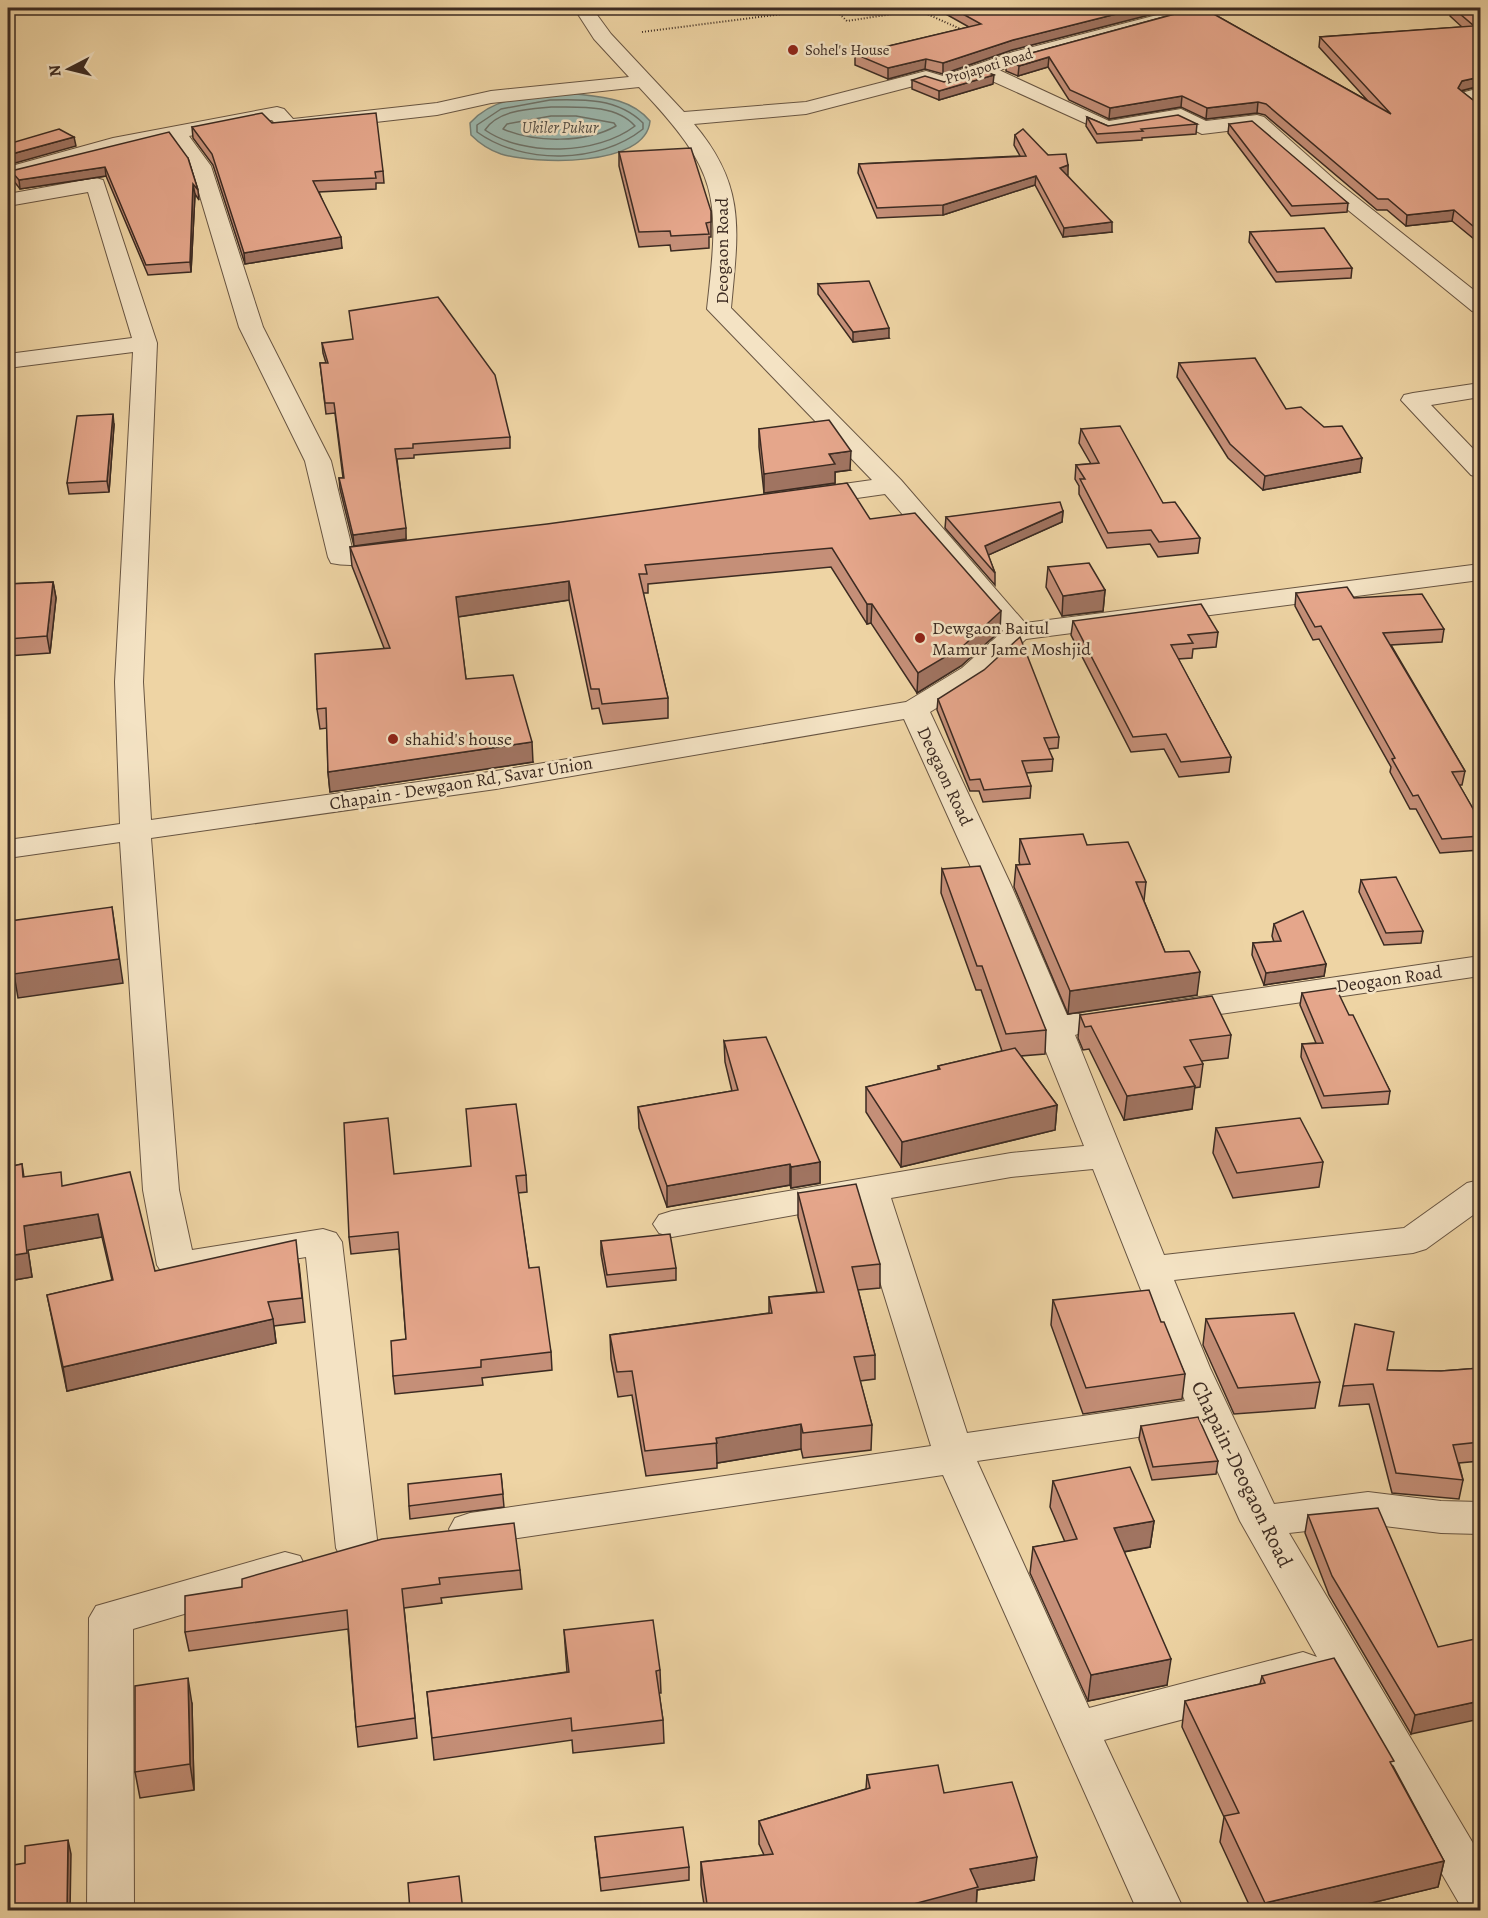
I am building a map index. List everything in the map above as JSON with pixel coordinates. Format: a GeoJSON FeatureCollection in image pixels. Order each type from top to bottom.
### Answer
{"type":"FeatureCollection","features":[{"type":"Feature","properties":{"kind":"street","name":"Deogaon Road"},"geometry":{"type":"LineString","coordinates":[[583,8],[603,37],[678,119],[708,159],[723,194],[724,243],[719,309],[816,404],[892,485],[966,566],[1018,632],[972,674],[914,708],[995,885],[1055,1028]]}},
{"type":"Feature","properties":{"kind":"street","name":"Projapoti Road"},"geometry":{"type":"LineString","coordinates":[[678,119],[806,108],[926,77],[942,83],[1020,56],[1174,16],[1159,8]]}},
{"type":"Feature","properties":{"kind":"street"},"geometry":{"type":"LineString","coordinates":[[982,69],[1107,127],[1181,115],[1202,128],[1257,121],[1328,184],[1480,306]]}},
{"type":"Feature","properties":{"kind":"street"},"geometry":{"type":"LineString","coordinates":[[8,173],[113,144],[277,113],[288,126],[437,109],[490,97],[644,81]]}},
{"type":"Feature","properties":{"kind":"street"},"geometry":{"type":"LineString","coordinates":[[1480,94],[1468,97],[1480,105]]}},
{"type":"Feature","properties":{"kind":"street"},"geometry":{"type":"LineString","coordinates":[[176,132],[201,166],[251,327],[318,460],[341,557],[422,548]]}},
{"type":"Feature","properties":{"kind":"street"},"geometry":{"type":"LineString","coordinates":[[8,200],[96,184],[145,343],[129,682],[135,832],[161,1190],[176,1265],[323,1242],[394,1540]]}},
{"type":"Feature","properties":{"kind":"street"},"geometry":{"type":"LineString","coordinates":[[8,361],[145,343]]}},
{"type":"Feature","properties":{"kind":"street"},"geometry":{"type":"LineString","coordinates":[[1480,390],[1413,400],[1480,470]]}},
{"type":"Feature","properties":{"kind":"street"},"geometry":{"type":"LineString","coordinates":[[786,500],[892,485]]}},
{"type":"Feature","properties":{"kind":"street"},"geometry":{"type":"LineString","coordinates":[[1018,632],[1480,572]]}},
{"type":"Feature","properties":{"kind":"street","name":"Chapain - Dewgaon Rd, Savar Union"},"geometry":{"type":"LineString","coordinates":[[8,849],[496,780],[914,708]]}},
{"type":"Feature","properties":{"kind":"street","name":"Deogaon Road"},"geometry":{"type":"LineString","coordinates":[[1148,1014],[1478,970]]}},
{"type":"Feature","properties":{"kind":"street"},"geometry":{"type":"LineString","coordinates":[[1055,1028],[1102,1021]]}},
{"type":"Feature","properties":{"kind":"street","name":"Chapain-Deogaon Road"},"geometry":{"type":"LineString","coordinates":[[1055,1028],[1190,1368],[1261,1521],[1340,1660],[1480,1896]]}},
{"type":"Feature","properties":{"kind":"street"},"geometry":{"type":"LineString","coordinates":[[672,1224],[1011,1165],[1107,1156]]}},
{"type":"Feature","properties":{"kind":"street"},"geometry":{"type":"LineString","coordinates":[[870,1189],[954,1454],[1160,1911]]}},
{"type":"Feature","properties":{"kind":"street"},"geometry":{"type":"LineString","coordinates":[[1152,1269],[1413,1240],[1480,1192]]}},
{"type":"Feature","properties":{"kind":"street"},"geometry":{"type":"LineString","coordinates":[[110,1911],[111,1618],[394,1540],[553,1519],[1210,1412]]}},
{"type":"Feature","properties":{"kind":"street"},"geometry":{"type":"LineString","coordinates":[[1261,1521],[1368,1509],[1441,1517],[1480,1518]]}},
{"type":"Feature","properties":{"kind":"street"},"geometry":{"type":"LineString","coordinates":[[1076,1729],[1340,1660]]}},
{"type":"Feature","properties":{"kind":"path"},"geometry":{"type":"LineString","coordinates":[[603,37],[831,8],[847,21],[918,9],[1020,56]]}},
{"type":"Feature","properties":{"kind":"water","name":"Ukiler Pukur"},"geometry":{"type":"Polygon","coordinates":[[[577,94],[617,100],[635,108],[650,121],[644,136],[630,147],[610,155],[586,159],[538,160],[501,154],[485,146],[471,135],[470,123],[493,106],[534,96],[577,94]]]}},
{"type":"Feature","properties":{"kind":"building"},"geometry":{"type":"Polygon","coordinates":[[[952,8],[1140,8],[1013,40],[943,63],[926,59],[888,68],[855,54],[981,24],[952,8]]]}},
{"type":"Feature","properties":{"kind":"building"},"geometry":{"type":"Polygon","coordinates":[[[1184,8],[1203,8],[1391,114],[1320,37],[1474,26],[1453,8],[1480,8],[1480,77],[1462,81],[1458,88],[1473,100],[1480,102],[1480,232],[1454,210],[1407,215],[1388,199],[1378,199],[1266,104],[1258,102],[1207,108],[1182,96],[1110,108],[1070,90],[1049,57],[1019,66],[1006,60],[1182,12],[1184,8]]]}},
{"type":"Feature","properties":{"kind":"building"},"geometry":{"type":"Polygon","coordinates":[[[981,70],[994,75],[939,91],[912,80],[925,76],[944,82],[981,70]]]}},
{"type":"Feature","properties":{"kind":"building"},"geometry":{"type":"Polygon","coordinates":[[[262,113],[272,123],[376,113],[383,171],[375,172],[376,178],[313,181],[341,237],[244,253],[212,154],[192,127],[262,113]]]}},
{"type":"Feature","properties":{"kind":"building"},"geometry":{"type":"Polygon","coordinates":[[[1178,115],[1197,124],[1097,134],[1087,117],[1108,126],[1178,115]]]}},
{"type":"Feature","properties":{"kind":"building"},"geometry":{"type":"Polygon","coordinates":[[[1252,121],[1348,203],[1292,206],[1229,124],[1252,121]]]}},
{"type":"Feature","properties":{"kind":"building"},"geometry":{"type":"Polygon","coordinates":[[[59,129],[74,137],[8,155],[8,144],[59,129]]]}},
{"type":"Feature","properties":{"kind":"building"},"geometry":{"type":"Polygon","coordinates":[[[1023,129],[1048,155],[1066,154],[1068,165],[1060,168],[1112,222],[1064,228],[1036,176],[943,205],[877,208],[859,164],[1026,156],[1015,135],[1023,129]]]}},
{"type":"Feature","properties":{"kind":"building"},"geometry":{"type":"Polygon","coordinates":[[[169,132],[188,158],[198,190],[193,184],[190,262],[146,265],[105,167],[19,180],[11,171],[169,132]]]}},
{"type":"Feature","properties":{"kind":"building"},"geometry":{"type":"Polygon","coordinates":[[[691,148],[711,211],[711,222],[706,223],[709,234],[671,236],[670,231],[639,232],[619,152],[691,148]]]}},
{"type":"Feature","properties":{"kind":"building"},"geometry":{"type":"Polygon","coordinates":[[[1324,228],[1352,268],[1277,272],[1250,232],[1324,228]]]}},
{"type":"Feature","properties":{"kind":"building"},"geometry":{"type":"Polygon","coordinates":[[[869,281],[889,328],[853,332],[818,284],[869,281]]]}},
{"type":"Feature","properties":{"kind":"building"},"geometry":{"type":"Polygon","coordinates":[[[438,297],[495,375],[510,437],[413,444],[413,448],[395,449],[406,528],[353,535],[339,478],[344,478],[334,403],[325,403],[320,363],[328,363],[322,343],[353,339],[349,311],[438,297]]]}},
{"type":"Feature","properties":{"kind":"building"},"geometry":{"type":"Polygon","coordinates":[[[1255,358],[1286,409],[1301,407],[1324,427],[1342,426],[1362,458],[1265,476],[1230,444],[1179,363],[1255,358]]]}},
{"type":"Feature","properties":{"kind":"building"},"geometry":{"type":"Polygon","coordinates":[[[113,414],[107,481],[67,483],[77,416],[113,414]]]}},
{"type":"Feature","properties":{"kind":"building"},"geometry":{"type":"Polygon","coordinates":[[[829,420],[851,451],[829,454],[835,464],[764,474],[759,429],[829,420]]]}},
{"type":"Feature","properties":{"kind":"building"},"geometry":{"type":"Polygon","coordinates":[[[1120,426],[1163,503],[1175,502],[1200,538],[1159,542],[1151,530],[1108,533],[1080,479],[1085,479],[1076,465],[1099,463],[1081,429],[1120,426]]]}},
{"type":"Feature","properties":{"kind":"building"},"geometry":{"type":"Polygon","coordinates":[[[847,483],[870,519],[915,513],[1001,611],[962,647],[918,673],[872,604],[867,604],[832,548],[645,565],[647,574],[639,574],[668,698],[602,704],[599,689],[591,689],[569,581],[456,597],[466,679],[513,675],[532,742],[328,772],[326,708],[317,709],[315,654],[390,648],[350,547],[547,524],[847,483]]]}},
{"type":"Feature","properties":{"kind":"building"},"geometry":{"type":"Polygon","coordinates":[[[1060,502],[1063,511],[985,546],[995,573],[946,517],[1060,502]]]}},
{"type":"Feature","properties":{"kind":"building"},"geometry":{"type":"Polygon","coordinates":[[[1089,563],[1105,590],[1063,596],[1048,567],[1089,563]]]}},
{"type":"Feature","properties":{"kind":"building"},"geometry":{"type":"Polygon","coordinates":[[[53,582],[47,636],[8,639],[8,584],[53,582]]]}},
{"type":"Feature","properties":{"kind":"building"},"geometry":{"type":"Polygon","coordinates":[[[1347,587],[1354,598],[1422,594],[1444,629],[1383,633],[1465,771],[1452,772],[1480,821],[1480,836],[1442,839],[1418,795],[1413,796],[1392,759],[1395,758],[1321,626],[1315,627],[1296,593],[1347,587]]]}},
{"type":"Feature","properties":{"kind":"building"},"geometry":{"type":"Polygon","coordinates":[[[1201,604],[1218,632],[1188,635],[1193,643],[1171,645],[1231,757],[1181,762],[1166,734],[1133,737],[1073,621],[1201,604]]]}},
{"type":"Feature","properties":{"kind":"building"},"geometry":{"type":"Polygon","coordinates":[[[1020,637],[1059,737],[1044,738],[1053,759],[1022,761],[1031,786],[984,790],[980,779],[970,780],[938,699],[984,670],[1020,637]]]}},
{"type":"Feature","properties":{"kind":"building"},"geometry":{"type":"Polygon","coordinates":[[[1083,834],[1087,845],[1128,842],[1146,882],[1136,882],[1165,952],[1189,951],[1200,972],[1070,991],[1016,865],[1030,864],[1020,839],[1083,834]]]}},
{"type":"Feature","properties":{"kind":"building"},"geometry":{"type":"Polygon","coordinates":[[[980,866],[1046,1030],[1006,1034],[982,966],[977,966],[942,869],[980,866]]]}},
{"type":"Feature","properties":{"kind":"building"},"geometry":{"type":"Polygon","coordinates":[[[1396,877],[1423,931],[1386,933],[1361,880],[1396,877]]]}},
{"type":"Feature","properties":{"kind":"building"},"geometry":{"type":"Polygon","coordinates":[[[112,907],[119,959],[14,974],[10,921],[112,907]]]}},
{"type":"Feature","properties":{"kind":"building"},"geometry":{"type":"Polygon","coordinates":[[[1303,911],[1326,964],[1266,973],[1253,943],[1281,941],[1274,924],[1303,911]]]}},
{"type":"Feature","properties":{"kind":"building"},"geometry":{"type":"Polygon","coordinates":[[[1336,988],[1349,1015],[1353,1015],[1390,1091],[1324,1096],[1302,1044],[1323,1043],[1302,993],[1336,988]]]}},
{"type":"Feature","properties":{"kind":"building"},"geometry":{"type":"Polygon","coordinates":[[[1212,996],[1231,1035],[1190,1040],[1203,1064],[1184,1067],[1195,1086],[1127,1096],[1091,1026],[1085,1027],[1080,1015],[1212,996]]]}},
{"type":"Feature","properties":{"kind":"building"},"geometry":{"type":"Polygon","coordinates":[[[766,1037],[820,1162],[791,1167],[790,1164],[667,1186],[638,1107],[738,1090],[724,1041],[766,1037]]]}},
{"type":"Feature","properties":{"kind":"building"},"geometry":{"type":"Polygon","coordinates":[[[1015,1048],[1057,1105],[902,1142],[866,1087],[940,1069],[938,1066],[1015,1048]]]}},
{"type":"Feature","properties":{"kind":"building"},"geometry":{"type":"Polygon","coordinates":[[[516,1104],[526,1175],[516,1176],[529,1268],[539,1267],[551,1352],[481,1360],[481,1367],[393,1376],[391,1341],[406,1339],[398,1232],[349,1237],[344,1123],[388,1118],[394,1174],[471,1166],[466,1109],[516,1104]]]}},
{"type":"Feature","properties":{"kind":"building"},"geometry":{"type":"Polygon","coordinates":[[[1300,1118],[1323,1162],[1237,1173],[1216,1128],[1300,1118]]]}},
{"type":"Feature","properties":{"kind":"building"},"geometry":{"type":"Polygon","coordinates":[[[22,1164],[23,1177],[61,1172],[62,1186],[130,1172],[155,1271],[296,1240],[302,1298],[268,1302],[273,1319],[63,1367],[47,1295],[113,1280],[98,1214],[24,1226],[27,1253],[8,1256],[8,1167],[22,1164]]]}},
{"type":"Feature","properties":{"kind":"building"},"geometry":{"type":"Polygon","coordinates":[[[856,1184],[880,1264],[852,1267],[875,1355],[854,1357],[872,1425],[803,1433],[801,1424],[716,1438],[717,1443],[645,1451],[632,1371],[617,1372],[610,1335],[772,1313],[769,1297],[824,1292],[798,1193],[856,1184]]]}},
{"type":"Feature","properties":{"kind":"building"},"geometry":{"type":"Polygon","coordinates":[[[670,1234],[676,1268],[607,1275],[601,1241],[670,1234]]]}},
{"type":"Feature","properties":{"kind":"building"},"geometry":{"type":"Polygon","coordinates":[[[1149,1290],[1185,1374],[1086,1388],[1053,1300],[1149,1290]]]}},
{"type":"Feature","properties":{"kind":"building"},"geometry":{"type":"Polygon","coordinates":[[[1294,1313],[1320,1382],[1238,1388],[1206,1319],[1294,1313]]]}},
{"type":"Feature","properties":{"kind":"building"},"geometry":{"type":"Polygon","coordinates":[[[1355,1324],[1394,1332],[1387,1370],[1441,1371],[1480,1368],[1480,1442],[1453,1445],[1463,1480],[1396,1473],[1373,1384],[1343,1386],[1355,1324]]]}},
{"type":"Feature","properties":{"kind":"building"},"geometry":{"type":"Polygon","coordinates":[[[1198,1417],[1218,1461],[1153,1467],[1141,1426],[1198,1417]]]}},
{"type":"Feature","properties":{"kind":"building"},"geometry":{"type":"Polygon","coordinates":[[[1130,1467],[1154,1521],[1114,1528],[1171,1659],[1091,1675],[1033,1547],[1077,1539],[1053,1481],[1130,1467]]]}},
{"type":"Feature","properties":{"kind":"building"},"geometry":{"type":"Polygon","coordinates":[[[501,1474],[503,1494],[409,1506],[408,1484],[501,1474]]]}},
{"type":"Feature","properties":{"kind":"building"},"geometry":{"type":"Polygon","coordinates":[[[1378,1508],[1438,1647],[1480,1638],[1480,1701],[1415,1715],[1332,1576],[1308,1515],[1378,1508]]]}},
{"type":"Feature","properties":{"kind":"building"},"geometry":{"type":"Polygon","coordinates":[[[514,1523],[520,1570],[439,1578],[440,1584],[402,1589],[415,1718],[356,1727],[347,1610],[185,1632],[185,1596],[242,1587],[242,1579],[382,1539],[514,1523]]]}},
{"type":"Feature","properties":{"kind":"building"},"geometry":{"type":"Polygon","coordinates":[[[653,1620],[660,1670],[656,1671],[663,1720],[572,1731],[571,1718],[432,1738],[427,1692],[569,1672],[564,1630],[653,1620]]]}},
{"type":"Feature","properties":{"kind":"building"},"geometry":{"type":"Polygon","coordinates":[[[1334,1658],[1394,1761],[1390,1762],[1444,1861],[1265,1903],[1224,1816],[1239,1813],[1185,1701],[1265,1683],[1262,1676],[1334,1658]]]}},
{"type":"Feature","properties":{"kind":"building"},"geometry":{"type":"Polygon","coordinates":[[[188,1678],[190,1764],[135,1772],[135,1686],[188,1678]]]}},
{"type":"Feature","properties":{"kind":"building"},"geometry":{"type":"Polygon","coordinates":[[[938,1765],[944,1793],[1012,1782],[1037,1857],[970,1869],[978,1887],[906,1906],[909,1911],[708,1911],[701,1862],[773,1854],[759,1821],[870,1788],[867,1775],[938,1765]]]}},
{"type":"Feature","properties":{"kind":"building"},"geometry":{"type":"Polygon","coordinates":[[[683,1827],[689,1867],[600,1878],[595,1837],[683,1827]]]}},
{"type":"Feature","properties":{"kind":"building"},"geometry":{"type":"Polygon","coordinates":[[[68,1840],[67,1911],[8,1911],[8,1866],[25,1863],[25,1846],[68,1840]]]}},
{"type":"Feature","properties":{"kind":"building"},"geometry":{"type":"Polygon","coordinates":[[[459,1876],[463,1911],[410,1911],[408,1883],[459,1876]]]}},
{"type":"Feature","properties":{"kind":"place","name":"Sohel's House"},"geometry":{"type":"Point","coordinates":[793,50]}},
{"type":"Feature","properties":{"kind":"place","name":"Dewgaon Baitul Mamur Jame Moshjid"},"geometry":{"type":"Point","coordinates":[920,638]}},
{"type":"Feature","properties":{"kind":"place","name":"shahid's house"},"geometry":{"type":"Point","coordinates":[393,739]}}]}
